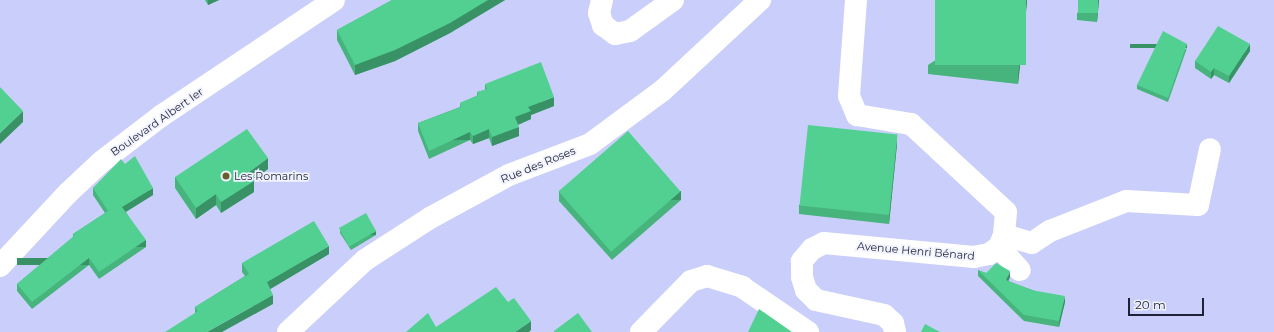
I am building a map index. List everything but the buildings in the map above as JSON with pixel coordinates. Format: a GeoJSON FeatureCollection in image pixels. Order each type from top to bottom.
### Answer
{"type":"FeatureCollection","features":[{"type":"Feature","properties":{"kind":"street","name":"Boulevard Albert Ier"},"geometry":{"type":"LineString","coordinates":[[0,266],[68,192],[101,162],[161,116],[334,0]]}},
{"type":"Feature","properties":{"kind":"street"},"geometry":{"type":"LineString","coordinates":[[602,0],[599,13],[603,25],[615,34],[630,31],[673,0]]}},
{"type":"Feature","properties":{"kind":"street","name":"Rue des Roses"},"geometry":{"type":"LineString","coordinates":[[288,332],[365,260],[430,218],[509,175],[590,144],[662,91],[760,0]]}},
{"type":"Feature","properties":{"kind":"street"},"geometry":{"type":"LineString","coordinates":[[856,0],[849,96],[857,115],[911,124],[1006,212],[1002,241],[1020,270]]}},
{"type":"Feature","properties":{"kind":"street"},"geometry":{"type":"LineString","coordinates":[[1002,241],[1032,243],[1050,231],[1126,201],[1198,205],[1210,148]]}},
{"type":"Feature","properties":{"kind":"street","name":"Avenue Henri Bénard"},"geometry":{"type":"LineString","coordinates":[[895,332],[893,323],[884,315],[816,300],[806,290],[802,277],[802,261],[812,249],[824,243],[974,257],[989,254],[1002,241]]}},
{"type":"Feature","properties":{"kind":"street"},"geometry":{"type":"LineString","coordinates":[[641,332],[691,281],[707,276],[742,287],[808,332]]}},
{"type":"Feature","properties":{"kind":"place","name":"Les Romarins"},"geometry":{"type":"Point","coordinates":[226,176]}}]}
